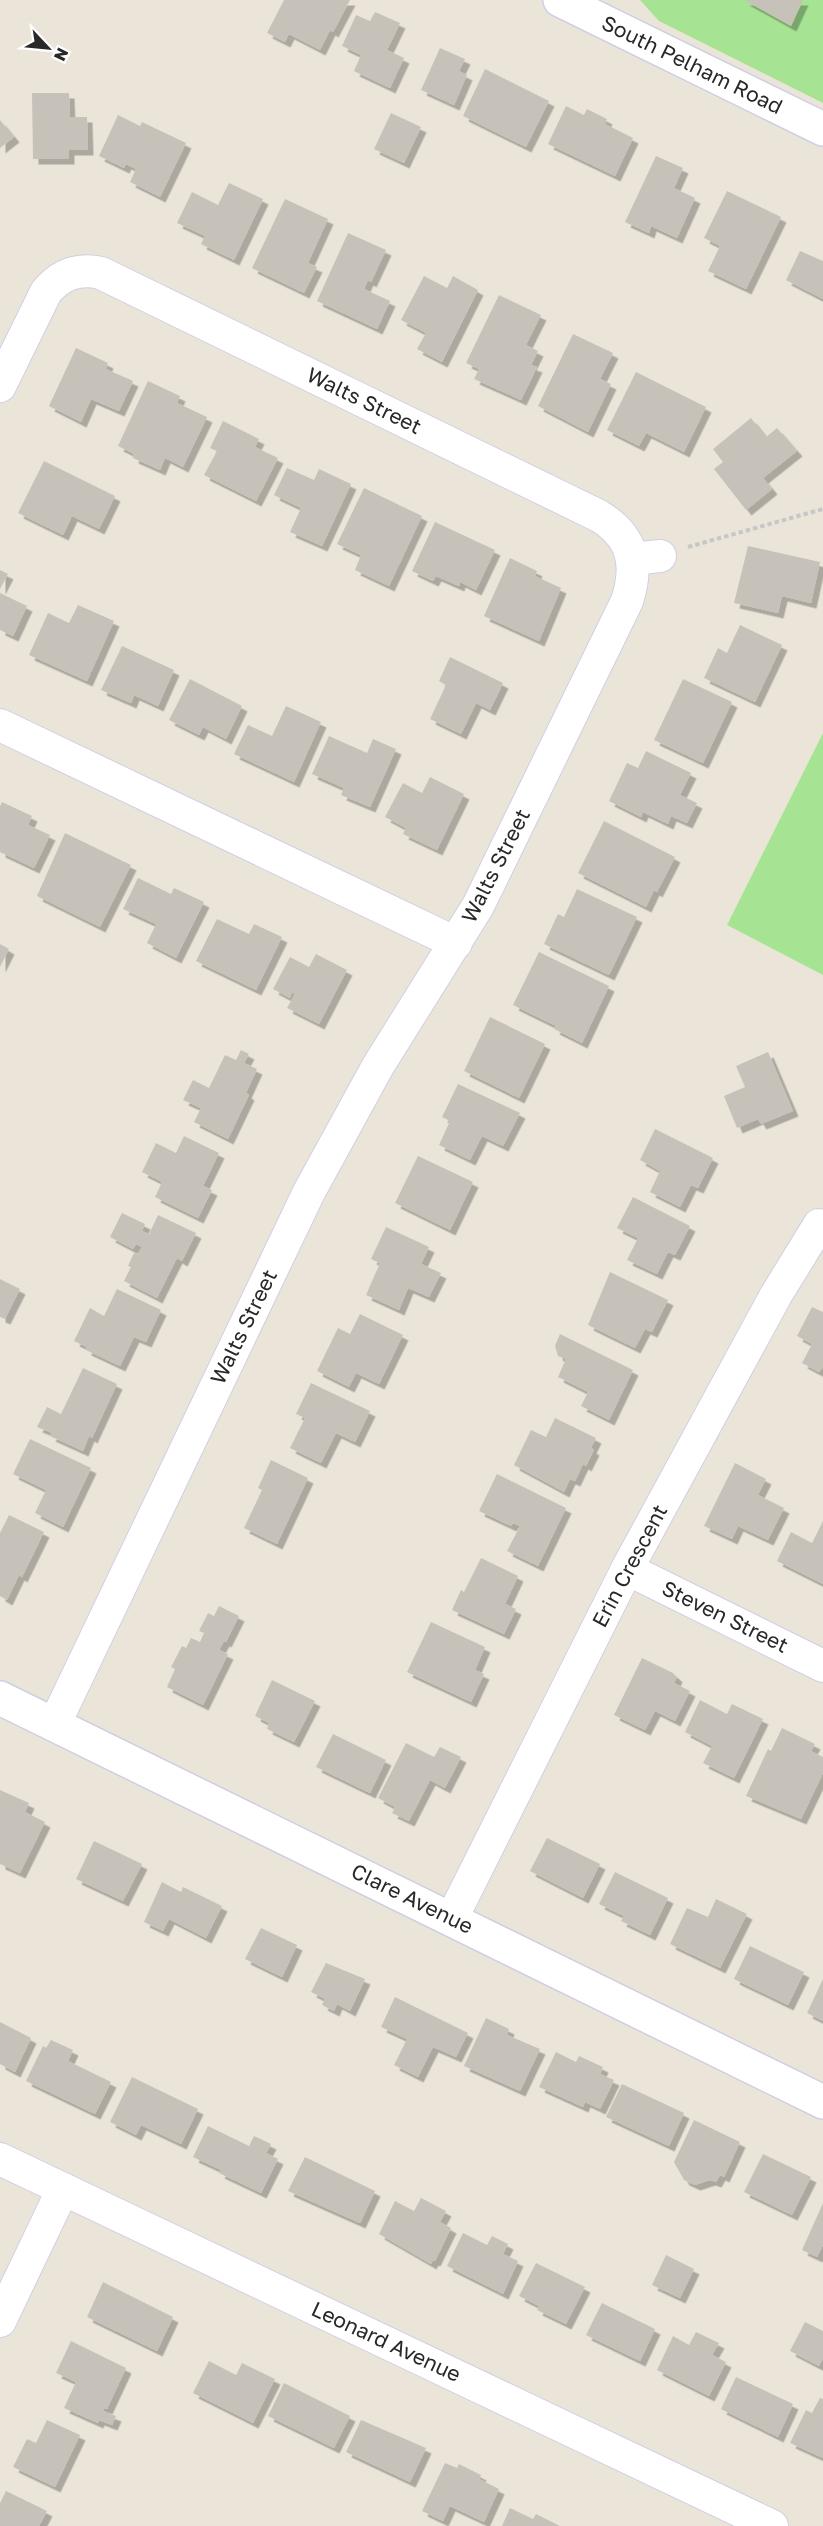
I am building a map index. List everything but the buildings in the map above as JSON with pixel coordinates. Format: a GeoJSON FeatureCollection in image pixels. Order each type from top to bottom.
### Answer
{"type":"FeatureCollection","features":[{"type":"Feature","properties":{"kind":"street","name":"South Pelham Road"},"geometry":{"type":"LineString","coordinates":[[574,3],[823,129]]}},
{"type":"Feature","properties":{"kind":"street","name":"Walts Street"},"geometry":{"type":"LineString","coordinates":[[0,386],[46,292],[69,261],[89,271],[107,276],[599,516],[613,524],[646,558],[478,906],[378,1066],[309,1192],[55,1724]]}},
{"type":"Feature","properties":{"kind":"street","name":"Walts Street"},"geometry":{"type":"LineString","coordinates":[[0,725],[456,943]]}},
{"type":"Feature","properties":{"kind":"street","name":"Erin Crescent"},"geometry":{"type":"LineString","coordinates":[[452,1918],[627,1569],[776,1295],[819,1226],[823,1227]]}},
{"type":"Feature","properties":{"kind":"street","name":"Steven Street"},"geometry":{"type":"LineString","coordinates":[[627,1569],[823,1666]]}},
{"type":"Feature","properties":{"kind":"street","name":"Clare Avenue"},"geometry":{"type":"LineString","coordinates":[[0,1698],[823,2102]]}},
{"type":"Feature","properties":{"kind":"street","name":"Leonard Avenue"},"geometry":{"type":"LineString","coordinates":[[0,2158],[772,2526]]}},
{"type":"Feature","properties":{"kind":"street"},"geometry":{"type":"LineString","coordinates":[[0,2320],[63,2189]]}},
{"type":"Feature","properties":{"kind":"path"},"geometry":{"type":"LineString","coordinates":[[646,558],[823,509]]}},
{"type":"Feature","properties":{"kind":"green space"},"geometry":{"type":"Polygon","coordinates":[[[640,0],[823,0],[823,103],[659,21],[640,0]]]}},
{"type":"Feature","properties":{"kind":"green space"},"geometry":{"type":"Polygon","coordinates":[[[823,733],[823,975],[727,925],[823,733]]]}}]}
